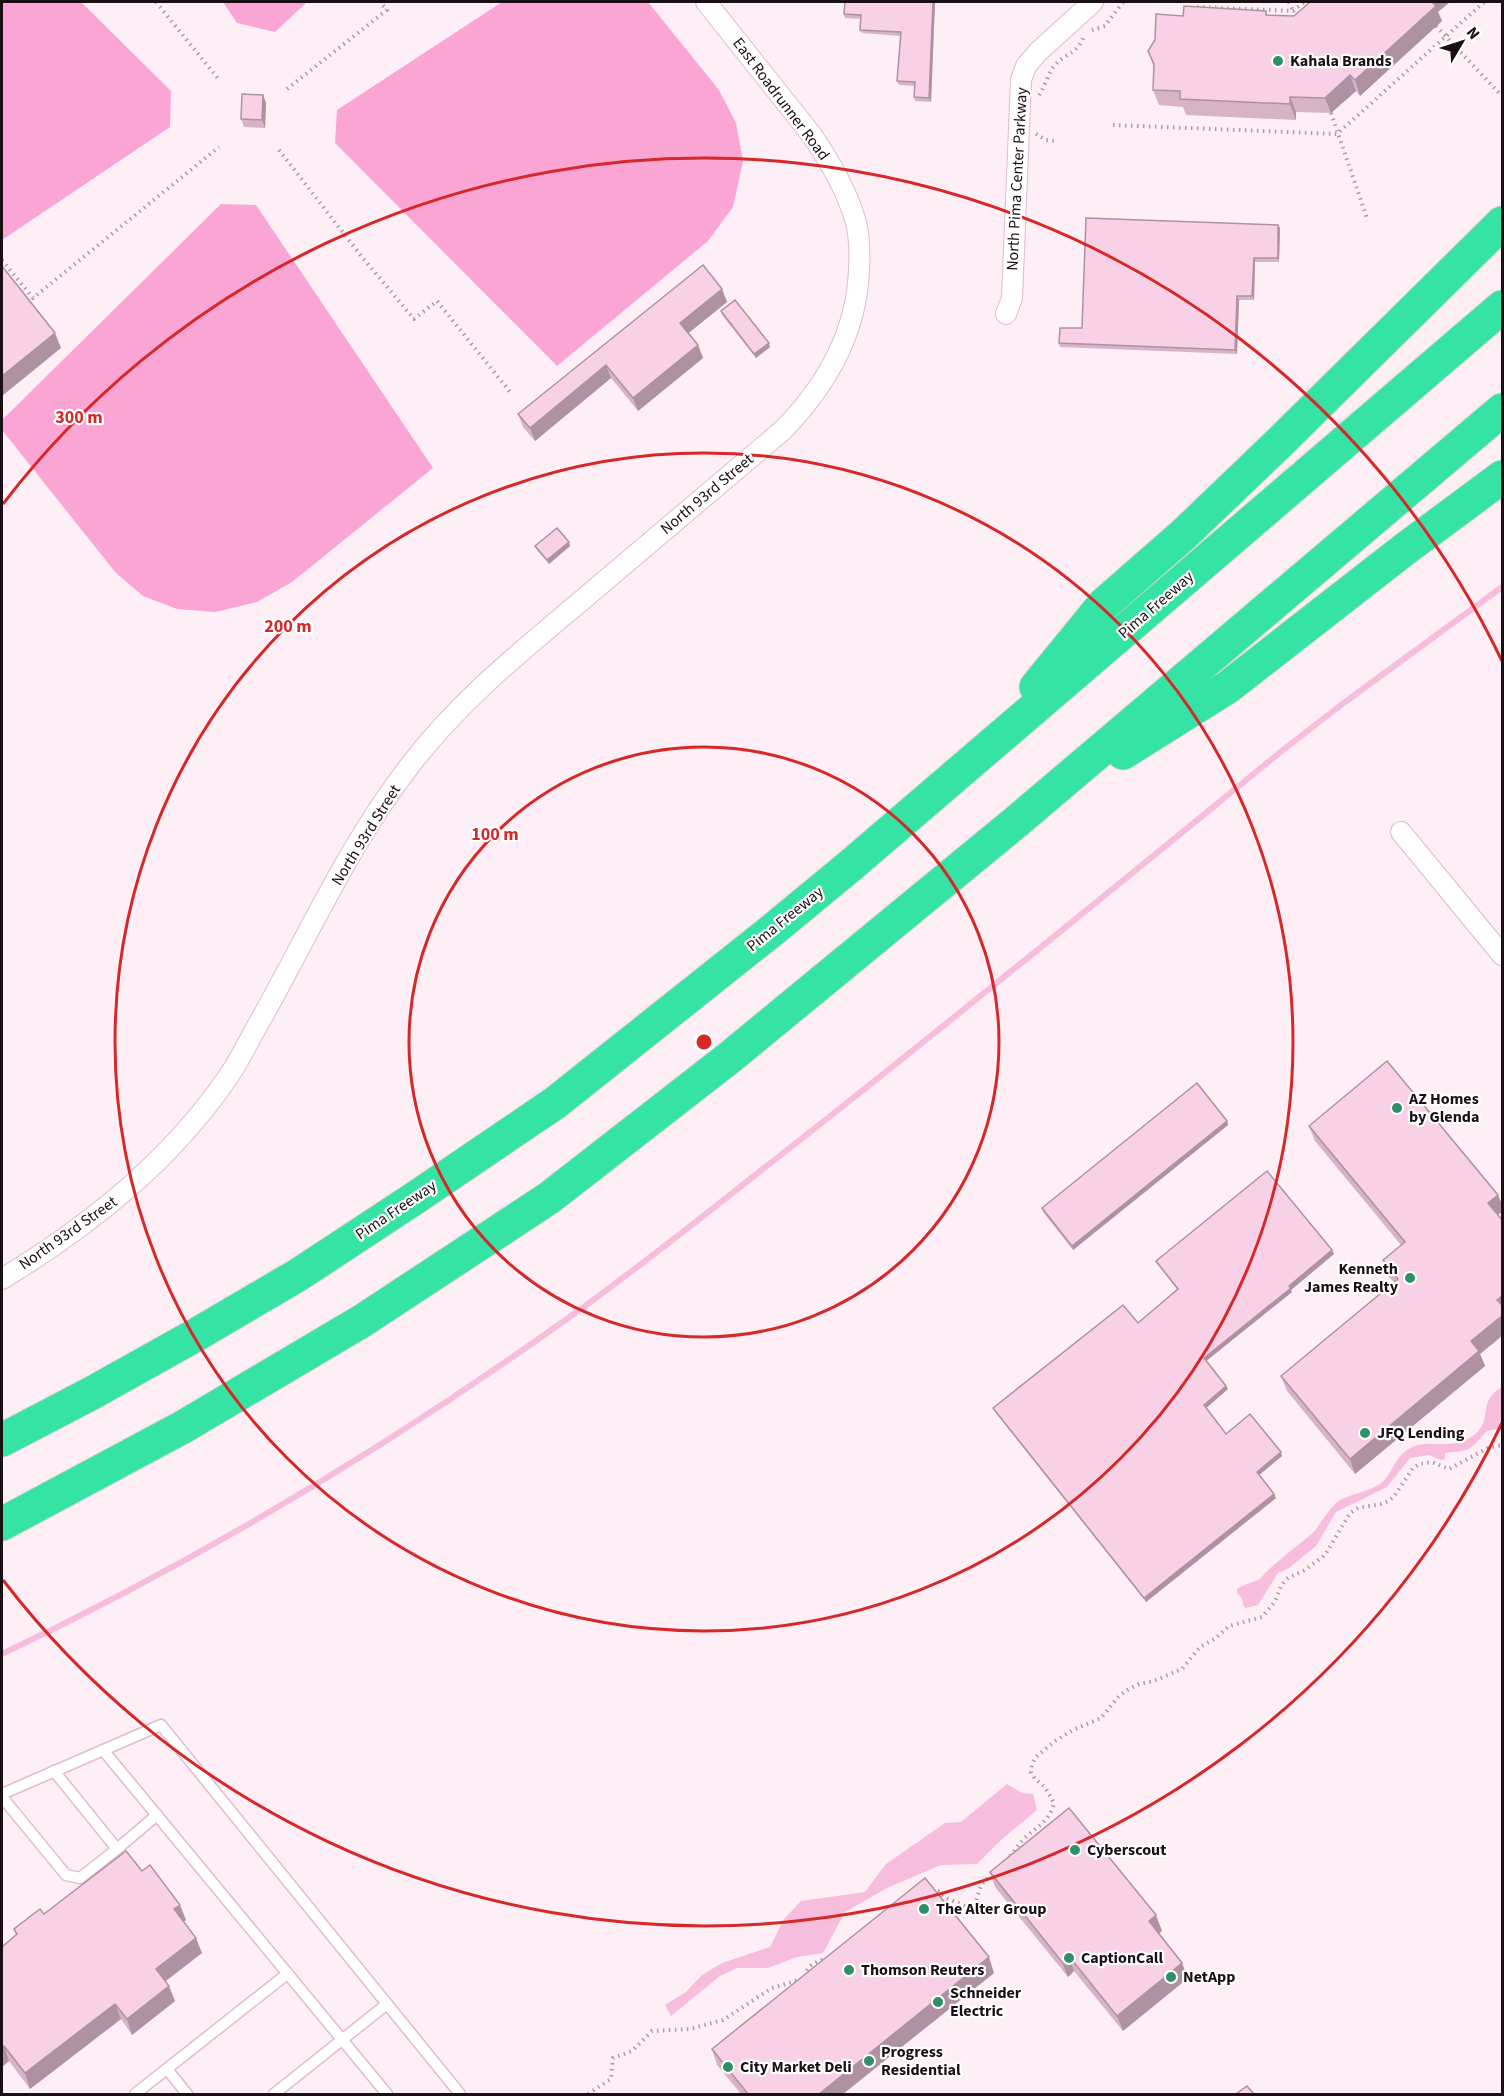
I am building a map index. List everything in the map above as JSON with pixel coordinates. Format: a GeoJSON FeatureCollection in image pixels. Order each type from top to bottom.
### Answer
{"type":"FeatureCollection","features":[{"type":"Feature","properties":{"kind":"highway"},"geometry":{"type":"LineString","coordinates":[[961,771],[1018,708],[1103,605],[1183,535],[1503,223]]}},
{"type":"Feature","properties":{"kind":"highway","name":"Pima Freeway"},"geometry":{"type":"LineString","coordinates":[[2,1440],[92,1394],[298,1275],[555,1103],[776,928],[1503,307]]}},
{"type":"Feature","properties":{"kind":"highway"},"geometry":{"type":"LineString","coordinates":[[2,1524],[183,1427],[342,1333],[549,1198],[729,1058],[1016,822],[1503,410]]}},
{"type":"Feature","properties":{"kind":"highway"},"geometry":{"type":"LineString","coordinates":[[1016,822],[1228,687],[1405,549],[1503,477]]}},
{"type":"Feature","properties":{"kind":"street","name":"East Roadrunner Road"},"geometry":{"type":"LineString","coordinates":[[706,2],[812,134],[824,153],[846,195],[860,246],[856,306],[847,333],[831,369],[816,391],[783,430]]}},
{"type":"Feature","properties":{"kind":"street","name":"North Pima Center Parkway"},"geometry":{"type":"LineString","coordinates":[[1006,314],[1012,298],[1022,80],[1026,66],[1033,58],[1093,2]]}},
{"type":"Feature","properties":{"kind":"street","name":"North 93rd Street"},"geometry":{"type":"LineString","coordinates":[[2,1279],[58,1244],[119,1197],[202,1113],[229,1076],[287,975],[359,839],[407,769],[448,720],[484,683],[783,430]]}},
{"type":"Feature","properties":{"kind":"street"},"geometry":{"type":"LineString","coordinates":[[1401,832],[1503,955]]}},
{"type":"Feature","properties":{"kind":"lane"},"geometry":{"type":"LineString","coordinates":[[157,1815],[80,1878],[66,1875],[2,1796],[161,1725],[460,2094]]}},
{"type":"Feature","properties":{"kind":"lane"},"geometry":{"type":"LineString","coordinates":[[103,1750],[387,2094]]}},
{"type":"Feature","properties":{"kind":"lane"},"geometry":{"type":"LineString","coordinates":[[54,1771],[117,1850]]}},
{"type":"Feature","properties":{"kind":"lane"},"geometry":{"type":"LineString","coordinates":[[135,2094],[287,1974]]}},
{"type":"Feature","properties":{"kind":"lane"},"geometry":{"type":"LineString","coordinates":[[274,2094],[387,2004]]}},
{"type":"Feature","properties":{"kind":"lane"},"geometry":{"type":"LineString","coordinates":[[167,2069],[187,2094]]}},
{"type":"Feature","properties":{"kind":"path"},"geometry":{"type":"LineString","coordinates":[[156,2],[220,81]]}},
{"type":"Feature","properties":{"kind":"path"},"geometry":{"type":"LineString","coordinates":[[287,89],[387,10],[380,2]]}},
{"type":"Feature","properties":{"kind":"path"},"geometry":{"type":"LineString","coordinates":[[1037,98],[1044,88],[1050,71],[1057,63],[1080,47],[1086,32],[1105,26],[1123,2]]}},
{"type":"Feature","properties":{"kind":"path"},"geometry":{"type":"LineString","coordinates":[[1289,2],[1293,11]]}},
{"type":"Feature","properties":{"kind":"path"},"geometry":{"type":"LineString","coordinates":[[1196,15],[1196,7],[1293,11],[1304,2]]}},
{"type":"Feature","properties":{"kind":"path"},"geometry":{"type":"LineString","coordinates":[[1113,126],[1337,134],[1484,2]]}},
{"type":"Feature","properties":{"kind":"path"},"geometry":{"type":"LineString","coordinates":[[1436,26],[1503,96]]}},
{"type":"Feature","properties":{"kind":"path"},"geometry":{"type":"LineString","coordinates":[[1331,113],[1368,221]]}},
{"type":"Feature","properties":{"kind":"path"},"geometry":{"type":"LineString","coordinates":[[1036,126],[1036,135],[1055,141]]}},
{"type":"Feature","properties":{"kind":"path"},"geometry":{"type":"LineString","coordinates":[[2,260],[33,298],[219,147]]}},
{"type":"Feature","properties":{"kind":"path"},"geometry":{"type":"LineString","coordinates":[[279,150],[362,258],[414,319],[437,301],[510,392]]}},
{"type":"Feature","properties":{"kind":"path"},"geometry":{"type":"LineString","coordinates":[[1009,1858],[1023,1840],[1047,1820],[1052,1811],[1054,1803],[1050,1794],[1031,1772],[1036,1757],[1049,1746],[1073,1730],[1101,1718],[1119,1696],[1129,1689],[1182,1669],[1200,1647],[1216,1638],[1229,1626],[1262,1617],[1274,1603],[1282,1584],[1288,1578],[1325,1555],[1350,1513],[1358,1508],[1389,1501],[1413,1468],[1419,1464],[1432,1462],[1449,1469],[1488,1448],[1503,1445]]}},
{"type":"Feature","properties":{"kind":"path"},"geometry":{"type":"LineString","coordinates":[[925,1893],[932,1889],[963,1906],[973,1907],[981,1885],[996,1870]]}},
{"type":"Feature","properties":{"kind":"path"},"geometry":{"type":"LineString","coordinates":[[588,2094],[611,2079],[613,2058],[632,2050],[652,2031],[690,2030],[723,2020],[772,1988],[805,1978],[809,1966],[828,1958]]}},
{"type":"Feature","properties":{"kind":"shaded area"},"geometry":{"type":"Polygon","coordinates":[[[2,2],[81,2],[171,91],[170,127],[2,240],[2,2]]]}},
{"type":"Feature","properties":{"kind":"shaded area"},"geometry":{"type":"Polygon","coordinates":[[[223,2],[307,2],[275,32],[237,23],[223,2]]]}},
{"type":"Feature","properties":{"kind":"shaded area"},"geometry":{"type":"Polygon","coordinates":[[[502,2],[648,2],[719,90],[736,123],[743,161],[733,207],[708,241],[557,366],[335,143],[337,110],[502,2]]]}},
{"type":"Feature","properties":{"kind":"shaded area"},"geometry":{"type":"Polygon","coordinates":[[[221,204],[256,205],[433,468],[292,582],[257,602],[215,612],[177,609],[143,596],[116,573],[2,430],[2,420],[221,204]]]}},
{"type":"Feature","properties":{"kind":"shaded area"},"geometry":{"type":"Polygon","coordinates":[[[1502,1387],[1502,1432],[1491,1430],[1467,1449],[1445,1453],[1445,1459],[1441,1460],[1429,1455],[1410,1458],[1387,1487],[1336,1512],[1316,1546],[1289,1568],[1278,1573],[1258,1605],[1246,1608],[1243,1605],[1237,1589],[1262,1577],[1315,1531],[1340,1500],[1382,1482],[1406,1450],[1426,1444],[1458,1443],[1474,1435],[1483,1423],[1489,1399],[1502,1387]]]}},
{"type":"Feature","properties":{"kind":"shaded area"},"geometry":{"type":"Polygon","coordinates":[[[1007,1784],[1022,1793],[1033,1794],[1037,1810],[977,1864],[941,1865],[887,1888],[845,1912],[823,1953],[797,1957],[768,1968],[737,1968],[720,1976],[671,2016],[665,2005],[686,1992],[702,1975],[722,1963],[770,1947],[784,1919],[801,1901],[865,1892],[886,1864],[945,1823],[961,1822],[1007,1784]]]}},
{"type":"Feature","properties":{"kind":"building"},"geometry":{"type":"Polygon","coordinates":[[[845,2],[933,2],[929,98],[914,97],[915,82],[897,81],[901,32],[860,30],[861,15],[844,14],[845,2]]]}},
{"type":"Feature","properties":{"kind":"building","name":"Kahala Brands"},"geometry":{"type":"Polygon","coordinates":[[[1310,2],[1432,2],[1436,6],[1355,80],[1350,75],[1325,98],[1290,97],[1290,104],[1180,99],[1180,91],[1153,90],[1154,64],[1148,51],[1155,40],[1156,14],[1183,16],[1184,6],[1266,11],[1266,15],[1294,16],[1310,2]]]}},
{"type":"Feature","properties":{"kind":"building"},"geometry":{"type":"Polygon","coordinates":[[[242,94],[263,95],[262,120],[241,119],[242,94]]]}},
{"type":"Feature","properties":{"kind":"building"},"geometry":{"type":"Polygon","coordinates":[[[1086,218],[1278,225],[1278,258],[1254,258],[1252,296],[1237,296],[1235,350],[1059,343],[1060,328],[1082,328],[1086,218]]]}},
{"type":"Feature","properties":{"kind":"building"},"geometry":{"type":"Polygon","coordinates":[[[703,265],[722,289],[680,323],[698,345],[633,398],[606,365],[530,428],[518,414],[703,265]]]}},
{"type":"Feature","properties":{"kind":"building"},"geometry":{"type":"Polygon","coordinates":[[[2,266],[55,333],[2,376],[2,266]]]}},
{"type":"Feature","properties":{"kind":"building"},"geometry":{"type":"Polygon","coordinates":[[[735,300],[769,343],[754,354],[721,311],[735,300]]]}},
{"type":"Feature","properties":{"kind":"building"},"geometry":{"type":"Polygon","coordinates":[[[557,528],[569,542],[547,560],[535,546],[557,528]]]}},
{"type":"Feature","properties":{"kind":"building"},"geometry":{"type":"Polygon","coordinates":[[[1387,1061],[1498,1195],[1488,1203],[1503,1221],[1503,1295],[1497,1300],[1503,1306],[1503,1315],[1471,1341],[1479,1351],[1350,1459],[1281,1376],[1398,1279],[1383,1260],[1405,1242],[1309,1126],[1387,1061]]]}},
{"type":"Feature","properties":{"kind":"building"},"geometry":{"type":"Polygon","coordinates":[[[1197,1083],[1227,1121],[1072,1246],[1042,1208],[1197,1083]]]}},
{"type":"Feature","properties":{"kind":"building"},"geometry":{"type":"Polygon","coordinates":[[[1267,1171],[1332,1250],[1289,1286],[1291,1288],[1204,1358],[1226,1386],[1204,1405],[1226,1434],[1250,1414],[1281,1452],[1257,1472],[1274,1494],[1144,1598],[993,1408],[1123,1305],[1138,1323],[1178,1289],[1156,1261],[1267,1171]]]}},
{"type":"Feature","properties":{"kind":"building"},"geometry":{"type":"Polygon","coordinates":[[[1069,1808],[1156,1915],[1149,1921],[1182,1963],[1117,2016],[1069,1956],[1062,1962],[990,1872],[1069,1808]]]}},
{"type":"Feature","properties":{"kind":"building"},"geometry":{"type":"Polygon","coordinates":[[[126,1851],[142,1871],[150,1865],[180,1905],[174,1909],[196,1938],[156,1969],[169,1986],[127,2019],[115,2004],[25,2073],[4,2046],[2,2048],[2,1947],[17,1934],[14,1929],[40,1909],[44,1914],[126,1851]]]}},
{"type":"Feature","properties":{"kind":"building"},"geometry":{"type":"Polygon","coordinates":[[[925,1878],[989,1957],[819,2094],[748,2094],[712,2049],[925,1878]]]}},
{"type":"Feature","properties":{"kind":"building"},"geometry":{"type":"Polygon","coordinates":[[[1247,2086],[1254,2094],[1236,2094],[1247,2086]]]}},
{"type":"Feature","properties":{"kind":"waterway"},"geometry":{"type":"LineString","coordinates":[[2,1654],[153,1578],[301,1493],[446,1402],[585,1306],[915,1049],[1283,750],[1502,587]]}},
{"type":"Feature","properties":{"kind":"place","name":"Kahala Brands"},"geometry":{"type":"Point","coordinates":[1278,61]}},
{"type":"Feature","properties":{"kind":"place","name":"AZ Homes by Glenda"},"geometry":{"type":"Point","coordinates":[1397,1108]}},
{"type":"Feature","properties":{"kind":"place","name":"Kenneth James Realty"},"geometry":{"type":"Point","coordinates":[1410,1278]}},
{"type":"Feature","properties":{"kind":"place","name":"JFQ Lending"},"geometry":{"type":"Point","coordinates":[1365,1433]}},
{"type":"Feature","properties":{"kind":"place","name":"Cyberscout"},"geometry":{"type":"Point","coordinates":[1075,1850]}},
{"type":"Feature","properties":{"kind":"place","name":"The Alter Group"},"geometry":{"type":"Point","coordinates":[924,1909]}},
{"type":"Feature","properties":{"kind":"place","name":"CaptionCall"},"geometry":{"type":"Point","coordinates":[1069,1958]}},
{"type":"Feature","properties":{"kind":"place","name":"Thomson Reuters"},"geometry":{"type":"Point","coordinates":[849,1970]}},
{"type":"Feature","properties":{"kind":"place","name":"NetApp"},"geometry":{"type":"Point","coordinates":[1171,1977]}},
{"type":"Feature","properties":{"kind":"place","name":"Schneider Electric"},"geometry":{"type":"Point","coordinates":[938,2002]}},
{"type":"Feature","properties":{"kind":"place","name":"Progress Residential"},"geometry":{"type":"Point","coordinates":[869,2061]}},
{"type":"Feature","properties":{"kind":"place","name":"City Market Deli"},"geometry":{"type":"Point","coordinates":[728,2067]}}]}
